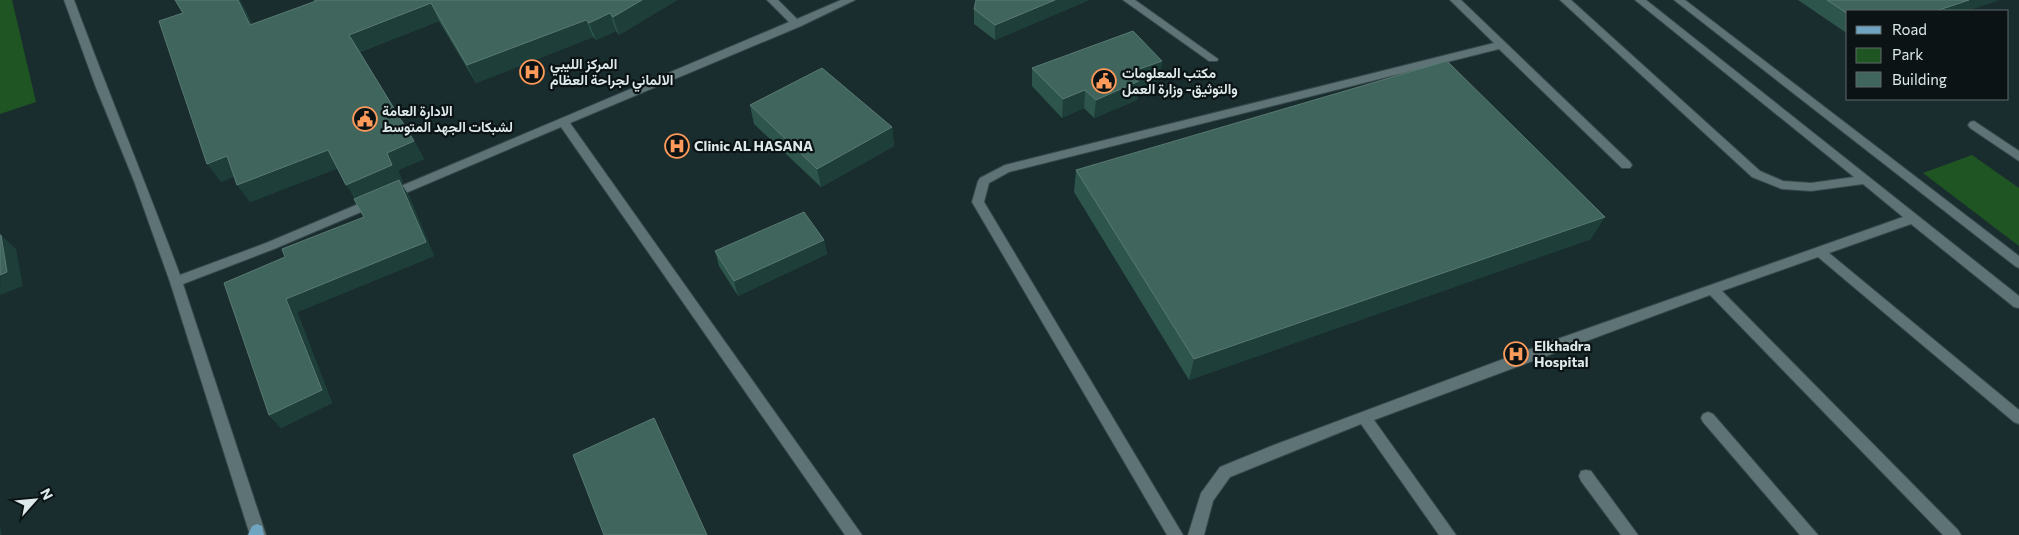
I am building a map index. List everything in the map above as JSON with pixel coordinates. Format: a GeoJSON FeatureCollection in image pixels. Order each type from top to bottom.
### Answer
{"type":"FeatureCollection","features":[{"type":"Feature","properties":{"kind":"street"},"geometry":{"type":"LineString","coordinates":[[69,0],[100,85],[140,181],[176,282],[257,534]]}},
{"type":"Feature","properties":{"kind":"street"},"geometry":{"type":"LineString","coordinates":[[772,0],[797,24]]}},
{"type":"Feature","properties":{"kind":"street"},"geometry":{"type":"LineString","coordinates":[[176,282],[270,246],[850,0]]}},
{"type":"Feature","properties":{"kind":"street"},"geometry":{"type":"LineString","coordinates":[[1128,0],[1213,59]]}},
{"type":"Feature","properties":{"kind":"street"},"geometry":{"type":"LineString","coordinates":[[1455,0],[1626,165]]}},
{"type":"Feature","properties":{"kind":"street"},"geometry":{"type":"LineString","coordinates":[[1565,0],[1756,174],[1782,185],[1811,187],[1865,180]]}},
{"type":"Feature","properties":{"kind":"street"},"geometry":{"type":"LineString","coordinates":[[1640,0],[2019,303]]}},
{"type":"Feature","properties":{"kind":"street"},"geometry":{"type":"LineString","coordinates":[[1680,0],[2019,263]]}},
{"type":"Feature","properties":{"kind":"street"},"geometry":{"type":"LineString","coordinates":[[1175,535],[978,202],[984,181],[1004,169],[1501,45]]}},
{"type":"Feature","properties":{"kind":"street"},"geometry":{"type":"LineString","coordinates":[[562,121],[854,535]]}},
{"type":"Feature","properties":{"kind":"street"},"geometry":{"type":"LineString","coordinates":[[1974,125],[2019,156]]}},
{"type":"Feature","properties":{"kind":"street"},"geometry":{"type":"LineString","coordinates":[[1196,535],[1206,498],[1226,472],[1364,417],[1914,218]]}},
{"type":"Feature","properties":{"kind":"street"},"geometry":{"type":"LineString","coordinates":[[1820,252],[2019,418]]}},
{"type":"Feature","properties":{"kind":"street"},"geometry":{"type":"LineString","coordinates":[[1713,290],[1952,535]]}},
{"type":"Feature","properties":{"kind":"street"},"geometry":{"type":"LineString","coordinates":[[1364,417],[1448,535]]}},
{"type":"Feature","properties":{"kind":"street"},"geometry":{"type":"LineString","coordinates":[[1708,418],[1810,535]]}},
{"type":"Feature","properties":{"kind":"street"},"geometry":{"type":"LineString","coordinates":[[1586,476],[1630,535]]}},
{"type":"Feature","properties":{"kind":"green space"},"geometry":{"type":"Polygon","coordinates":[[[0,0],[12,0],[36,102],[0,114],[0,0]]]}},
{"type":"Feature","properties":{"kind":"green space"},"geometry":{"type":"Polygon","coordinates":[[[1972,155],[2019,188],[2019,246],[1923,173],[1972,155]]]}},
{"type":"Feature","properties":{"kind":"building"},"geometry":{"type":"Polygon","coordinates":[[[175,0],[238,0],[250,25],[315,0],[642,0],[613,17],[610,13],[589,23],[586,20],[467,65],[431,3],[349,35],[414,141],[387,153],[392,165],[346,185],[328,150],[237,185],[227,156],[207,164],[159,21],[183,13],[175,0]]]}},
{"type":"Feature","properties":{"kind":"building"},"geometry":{"type":"Polygon","coordinates":[[[976,0],[1055,0],[995,25],[974,9],[976,0]]]}},
{"type":"Feature","properties":{"kind":"building"},"geometry":{"type":"Polygon","coordinates":[[[1827,0],[1969,0],[1939,10],[1846,10],[1846,13],[1827,0]]]}},
{"type":"Feature","properties":{"kind":"building"},"geometry":{"type":"Polygon","coordinates":[[[1133,31],[1162,61],[1131,72],[1139,81],[1096,100],[1085,90],[1063,99],[1032,68],[1133,31]]]}},
{"type":"Feature","properties":{"kind":"building"},"geometry":{"type":"Polygon","coordinates":[[[1447,61],[1605,217],[1194,359],[1076,170],[1447,61]]]}},
{"type":"Feature","properties":{"kind":"building"},"geometry":{"type":"Polygon","coordinates":[[[822,68],[892,127],[817,169],[750,105],[822,68]]]}},
{"type":"Feature","properties":{"kind":"building"},"geometry":{"type":"Polygon","coordinates":[[[399,180],[426,242],[286,299],[322,390],[269,415],[224,283],[285,257],[282,249],[364,217],[354,199],[399,180]]]}},
{"type":"Feature","properties":{"kind":"building"},"geometry":{"type":"Polygon","coordinates":[[[804,212],[824,240],[734,281],[715,251],[804,212]]]}},
{"type":"Feature","properties":{"kind":"building"},"geometry":{"type":"Polygon","coordinates":[[[0,235],[7,272],[0,275],[0,235]]]}},
{"type":"Feature","properties":{"kind":"building"},"geometry":{"type":"Polygon","coordinates":[[[654,418],[707,535],[604,535],[573,455],[654,418]]]}},
{"type":"Feature","properties":{"kind":"place","name":"المركز الليبي الالماني لجراحة العظام"},"geometry":{"type":"Point","coordinates":[532,72]}},
{"type":"Feature","properties":{"kind":"place","name":"مكتب المعلومات والتوثيق- وزارة العمل"},"geometry":{"type":"Point","coordinates":[1104,81]}},
{"type":"Feature","properties":{"kind":"place","name":"الادارة العامة لشبكات الجهد المتوسط"},"geometry":{"type":"Point","coordinates":[365,119]}},
{"type":"Feature","properties":{"kind":"place","name":"Clinic AL HASANA"},"geometry":{"type":"Point","coordinates":[677,146]}},
{"type":"Feature","properties":{"kind":"place","name":"Elkhadra Hospital"},"geometry":{"type":"Point","coordinates":[1516,354]}}]}
